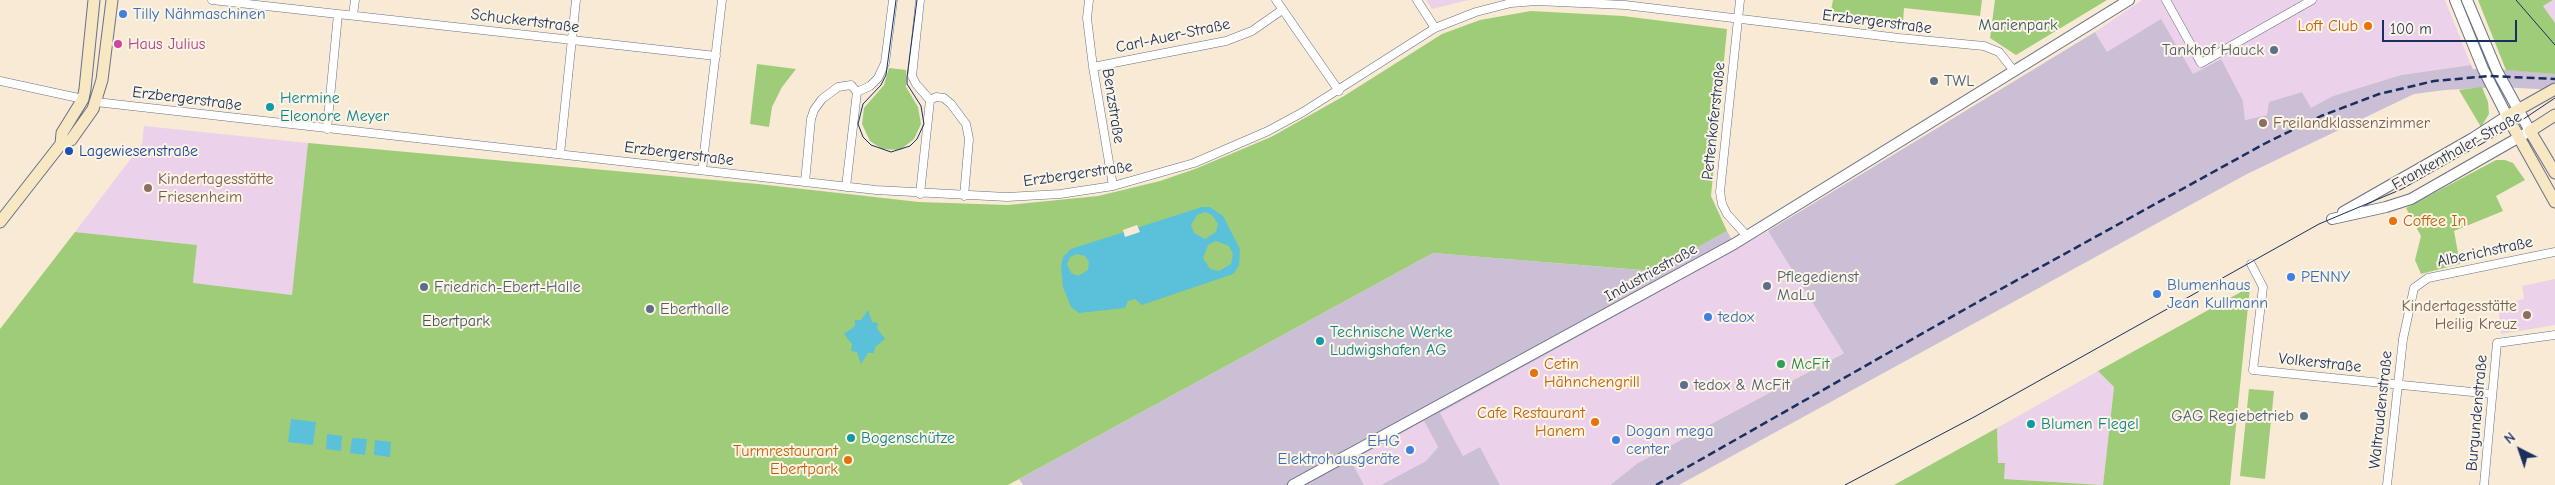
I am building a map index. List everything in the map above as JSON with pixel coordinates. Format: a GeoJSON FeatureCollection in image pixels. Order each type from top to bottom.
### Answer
{"type":"FeatureCollection","features":[{"type":"Feature","properties":{"kind":"main road"},"geometry":{"type":"LineString","coordinates":[[61,144],[62,133],[83,99],[94,0]]}},
{"type":"Feature","properties":{"kind":"main road"},"geometry":{"type":"LineString","coordinates":[[0,222],[61,144],[71,140],[89,116],[96,102],[102,80],[112,0]]}},
{"type":"Feature","properties":{"kind":"main road","name":"Frankenthaler Straße"},"geometry":{"type":"LineString","coordinates":[[2507,116],[2555,89]]}},
{"type":"Feature","properties":{"kind":"main road"},"geometry":{"type":"LineString","coordinates":[[83,99],[96,102]]}},
{"type":"Feature","properties":{"kind":"main road","name":"Frankenthaler Straße"},"geometry":{"type":"LineString","coordinates":[[2530,131],[2555,115]]}},
{"type":"Feature","properties":{"kind":"main road"},"geometry":{"type":"LineString","coordinates":[[2507,116],[2555,202]]}},
{"type":"Feature","properties":{"kind":"main road"},"geometry":{"type":"LineString","coordinates":[[2530,131],[2555,173]]}},
{"type":"Feature","properties":{"kind":"street","name":"Schuckertstraße"},"geometry":{"type":"LineString","coordinates":[[212,0],[716,56]]}},
{"type":"Feature","properties":{"kind":"street"},"geometry":{"type":"LineString","coordinates":[[353,15],[355,0]]}},
{"type":"Feature","properties":{"kind":"street"},"geometry":{"type":"LineString","coordinates":[[560,154],[576,0]]}},
{"type":"Feature","properties":{"kind":"street"},"geometry":{"type":"LineString","coordinates":[[702,170],[722,0]]}},
{"type":"Feature","properties":{"kind":"street"},"geometry":{"type":"LineString","coordinates":[[857,92],[870,86],[882,72],[893,0]]}},
{"type":"Feature","properties":{"kind":"street"},"geometry":{"type":"LineString","coordinates":[[920,0],[912,76],[916,84],[930,100],[920,194]]}},
{"type":"Feature","properties":{"kind":"street","name":"Benzstraße"},"geometry":{"type":"LineString","coordinates":[[1089,0],[1087,18],[1093,67],[1113,186]]}},
{"type":"Feature","properties":{"kind":"street"},"geometry":{"type":"LineString","coordinates":[[1276,0],[1339,91]]}},
{"type":"Feature","properties":{"kind":"street"},"geometry":{"type":"LineString","coordinates":[[1417,0],[1435,28]]}},
{"type":"Feature","properties":{"kind":"street","name":"Pettenkoferstraße"},"geometry":{"type":"LineString","coordinates":[[1740,0],[1720,192],[1722,204],[1727,214],[1747,236]]}},
{"type":"Feature","properties":{"kind":"street","name":"Industriestraße"},"geometry":{"type":"LineString","coordinates":[[1293,485],[1747,236],[2130,0]]}},
{"type":"Feature","properties":{"kind":"street"},"geometry":{"type":"LineString","coordinates":[[2166,0],[2201,62],[2312,0]]}},
{"type":"Feature","properties":{"kind":"street"},"geometry":{"type":"LineString","coordinates":[[2455,0],[2483,70],[2507,116]]}},
{"type":"Feature","properties":{"kind":"street"},"geometry":{"type":"LineString","coordinates":[[2467,0],[2497,71],[2530,131]]}},
{"type":"Feature","properties":{"kind":"street","name":"Erzbergerstraße"},"geometry":{"type":"LineString","coordinates":[[96,102],[846,187],[920,194],[1007,197],[1060,194],[1113,186],[1155,175],[1217,154],[1268,131],[1339,91],[1435,28],[1476,12],[1511,3],[1536,1],[1626,3],[1738,19],[1984,46],[1999,52],[2014,71]]}},
{"type":"Feature","properties":{"kind":"street","name":"Carl-Auer-Straße"},"geometry":{"type":"LineString","coordinates":[[1093,67],[1226,41],[1252,31],[1282,10]]}},
{"type":"Feature","properties":{"kind":"street"},"geometry":{"type":"LineString","coordinates":[[327,129],[338,14]]}},
{"type":"Feature","properties":{"kind":"street"},"geometry":{"type":"LineString","coordinates":[[0,82],[83,99]]}},
{"type":"Feature","properties":{"kind":"street"},"geometry":{"type":"LineString","coordinates":[[805,182],[811,120],[817,104],[833,90],[845,85],[851,86],[857,92]]}},
{"type":"Feature","properties":{"kind":"street"},"geometry":{"type":"LineString","coordinates":[[846,187],[857,92]]}},
{"type":"Feature","properties":{"kind":"street"},"geometry":{"type":"LineString","coordinates":[[930,100],[936,96],[944,98],[966,124],[970,139],[964,196]]}},
{"type":"Feature","properties":{"kind":"street","name":"Frankenthaler Straße"},"geometry":{"type":"LineString","coordinates":[[2507,116],[2332,219],[2386,207],[2412,198],[2530,131]]}},
{"type":"Feature","properties":{"kind":"street","name":"Alberichstraße"},"geometry":{"type":"LineString","coordinates":[[2421,282],[2428,278],[2555,252]]}},
{"type":"Feature","properties":{"kind":"street","name":"Volkerstraße"},"geometry":{"type":"LineString","coordinates":[[2251,264],[2263,287],[2253,370],[2492,394]]}},
{"type":"Feature","properties":{"kind":"street","name":"Waltraudenstraße"},"geometry":{"type":"LineString","coordinates":[[2387,485],[2403,339],[2414,288],[2421,282]]}},
{"type":"Feature","properties":{"kind":"street","name":"Burgundenstraße"},"geometry":{"type":"LineString","coordinates":[[2484,485],[2496,343],[2555,335]]}},
{"type":"Feature","properties":{"kind":"shaded area"},"geometry":{"type":"Polygon","coordinates":[[[1426,0],[1469,0],[1432,9],[1426,0]]]}},
{"type":"Feature","properties":{"kind":"shaded area"},"geometry":{"type":"Polygon","coordinates":[[[2142,0],[2445,0],[2471,65],[2401,75],[2333,96],[2311,109],[2302,92],[2289,96],[2267,115],[2245,120],[2243,101],[2220,59],[2193,75],[2107,52],[2095,32],[2142,0]]]}},
{"type":"Feature","properties":{"kind":"shaded area"},"geometry":{"type":"Polygon","coordinates":[[[2555,0],[2555,23],[2543,6],[2555,0]]]}},
{"type":"Feature","properties":{"kind":"shaded area"},"geometry":{"type":"Polygon","coordinates":[[[2161,19],[2193,74],[2221,59],[2243,101],[2245,120],[2267,115],[2269,102],[2302,92],[2311,108],[2333,96],[2401,75],[2471,65],[2473,69],[2555,74],[2555,90],[2500,87],[2414,94],[2247,174],[1679,485],[1610,485],[1638,463],[1844,353],[1768,231],[2095,32],[2107,52],[2161,19]]]}},
{"type":"Feature","properties":{"kind":"shaded area"},"geometry":{"type":"Polygon","coordinates":[[[144,126],[308,143],[293,295],[193,284],[197,245],[75,232],[142,144],[144,126]]]}},
{"type":"Feature","properties":{"kind":"shaded area"},"geometry":{"type":"Polygon","coordinates":[[[1727,231],[1737,249],[1440,413],[1463,456],[1480,447],[1500,485],[1381,485],[1426,461],[1438,447],[1424,421],[1351,461],[1364,485],[1023,485],[1019,479],[1433,253],[1653,271],[1727,231]]]}},
{"type":"Feature","properties":{"kind":"shaded area"},"geometry":{"type":"Polygon","coordinates":[[[1768,231],[1845,352],[1638,463],[1610,485],[1500,485],[1480,447],[1463,456],[1440,413],[1768,231]]]}},
{"type":"Feature","properties":{"kind":"shaded area","name":"Kindertagesstätte Heilig Kreuz"},"geometry":{"type":"Polygon","coordinates":[[[2555,279],[2555,325],[2501,334],[2498,305],[2524,299],[2522,286],[2555,279]]]}},
{"type":"Feature","properties":{"kind":"shaded area"},"geometry":{"type":"Polygon","coordinates":[[[2098,371],[2114,387],[2103,485],[2004,479],[1998,464],[1997,428],[2098,371]]]}},
{"type":"Feature","properties":{"kind":"shaded area"},"geometry":{"type":"Polygon","coordinates":[[[1424,421],[1438,447],[1426,461],[1381,485],[1364,485],[1351,461],[1424,421]]]}},
{"type":"Feature","properties":{"kind":"green space"},"geometry":{"type":"Polygon","coordinates":[[[1833,0],[1982,0],[1980,16],[1904,8],[1903,22],[1830,16],[1833,0]]]}},
{"type":"Feature","properties":{"kind":"green space","name":"Marienpark"},"geometry":{"type":"Polygon","coordinates":[[[1995,0],[2107,0],[2016,55],[1990,38],[1995,0]]]}},
{"type":"Feature","properties":{"kind":"green space"},"geometry":{"type":"Polygon","coordinates":[[[2478,0],[2553,0],[2543,6],[2555,23],[2555,74],[2506,70],[2478,0]]]}},
{"type":"Feature","properties":{"kind":"green space","name":"Ebertpark"},"geometry":{"type":"Polygon","coordinates":[[[1531,11],[1623,16],[1727,29],[1711,196],[1727,231],[1654,271],[1433,253],[1008,485],[0,485],[0,329],[75,232],[197,245],[193,283],[292,295],[308,143],[758,184],[919,202],[1008,205],[1098,196],[1160,181],[1195,169],[1271,137],[1344,96],[1442,34],[1480,20],[1531,11]]]}},
{"type":"Feature","properties":{"kind":"green space"},"geometry":{"type":"Polygon","coordinates":[[[757,64],[796,69],[782,87],[772,107],[769,127],[750,124],[757,64]]]}},
{"type":"Feature","properties":{"kind":"green space"},"geometry":{"type":"Polygon","coordinates":[[[889,68],[906,70],[906,87],[918,107],[921,124],[914,139],[900,150],[882,149],[870,141],[862,124],[864,108],[884,85],[889,68]]]}},
{"type":"Feature","properties":{"kind":"green space"},"geometry":{"type":"Polygon","coordinates":[[[2482,87],[2488,102],[2489,114],[2481,127],[2459,90],[2482,87]]]}},
{"type":"Feature","properties":{"kind":"green space"},"geometry":{"type":"Polygon","coordinates":[[[2496,160],[2505,160],[2513,163],[2525,180],[2496,196],[2503,211],[2454,231],[2460,264],[2421,274],[2415,260],[2421,236],[2406,208],[2496,160]]]}},
{"type":"Feature","properties":{"kind":"green space"},"geometry":{"type":"Polygon","coordinates":[[[2250,287],[2230,485],[2103,485],[2114,387],[2098,371],[2250,287]]]}},
{"type":"Feature","properties":{"kind":"green space"},"geometry":{"type":"Polygon","coordinates":[[[2249,389],[2274,391],[2265,479],[2240,476],[2249,389]]]}},
{"type":"Feature","properties":{"kind":"green space"},"geometry":{"type":"Polygon","coordinates":[[[1997,428],[1998,463],[2005,463],[2004,479],[2103,485],[1894,485],[1997,428]]]}},
{"type":"Feature","properties":{"kind":"water"},"geometry":{"type":"Polygon","coordinates":[[[1202,207],[1210,207],[1223,216],[1240,249],[1239,266],[1233,274],[1142,305],[1135,299],[1128,301],[1125,308],[1079,313],[1071,307],[1063,287],[1061,266],[1063,257],[1071,249],[1202,207]],[[1205,212],[1197,215],[1191,225],[1194,233],[1205,239],[1216,232],[1218,224],[1212,215],[1205,212]],[[1216,241],[1208,245],[1203,258],[1210,269],[1219,271],[1231,264],[1233,254],[1229,246],[1216,241]],[[1077,254],[1070,257],[1067,264],[1071,273],[1078,276],[1088,270],[1089,262],[1085,256],[1077,254]]]}},
{"type":"Feature","properties":{"kind":"water"},"geometry":{"type":"Polygon","coordinates":[[[868,310],[872,322],[878,323],[877,328],[885,339],[875,347],[874,353],[868,353],[861,364],[857,352],[851,351],[852,344],[844,334],[855,326],[855,320],[861,320],[868,310]]]}},
{"type":"Feature","properties":{"kind":"water"},"geometry":{"type":"Polygon","coordinates":[[[291,419],[316,422],[313,445],[288,442],[291,419]]]}},
{"type":"Feature","properties":{"kind":"water"},"geometry":{"type":"Polygon","coordinates":[[[327,434],[342,436],[341,451],[326,449],[327,434]]]}},
{"type":"Feature","properties":{"kind":"water"},"geometry":{"type":"Polygon","coordinates":[[[352,438],[367,439],[365,455],[350,453],[352,438]]]}},
{"type":"Feature","properties":{"kind":"water"},"geometry":{"type":"Polygon","coordinates":[[[375,440],[391,442],[390,457],[374,455],[375,440]]]}},
{"type":"Feature","properties":{"kind":"pier"},"geometry":{"type":"Polygon","coordinates":[[[1137,225],[1140,232],[1125,237],[1123,230],[1137,225]]]}},
{"type":"Feature","properties":{"kind":"tram line"},"geometry":{"type":"LineString","coordinates":[[896,0],[886,75],[881,85],[863,104],[858,124],[863,137],[871,145],[891,152],[910,146],[917,139],[924,124],[921,106],[907,84],[917,0]]}},
{"type":"Feature","properties":{"kind":"tram line"},"geometry":{"type":"LineString","coordinates":[[2516,0],[2555,45]]}},
{"type":"Feature","properties":{"kind":"tram line"},"geometry":{"type":"LineString","coordinates":[[1845,485],[1976,416],[2319,224],[2402,189],[2513,126],[2555,98]]}},
{"type":"Feature","properties":{"kind":"railway"},"geometry":{"type":"LineString","coordinates":[[1656,485],[1990,295],[2264,144],[2321,116],[2379,94],[2434,81],[2490,76],[2555,79]]}},
{"type":"Feature","properties":{"kind":"place","name":"Tilly Nähmaschinen"},"geometry":{"type":"Point","coordinates":[123,14]}},
{"type":"Feature","properties":{"kind":"place","name":"Loft Club"},"geometry":{"type":"Point","coordinates":[2368,26]}},
{"type":"Feature","properties":{"kind":"place","name":"Haus Julius"},"geometry":{"type":"Point","coordinates":[118,44]}},
{"type":"Feature","properties":{"kind":"place","name":"Tankhof Hauck"},"geometry":{"type":"Point","coordinates":[2274,50]}},
{"type":"Feature","properties":{"kind":"place","name":"TWL"},"geometry":{"type":"Point","coordinates":[1934,81]}},
{"type":"Feature","properties":{"kind":"place","name":"Hermine Eleonore Meyer"},"geometry":{"type":"Point","coordinates":[270,107]}},
{"type":"Feature","properties":{"kind":"place","name":"Freilandklassenzimmer"},"geometry":{"type":"Point","coordinates":[2263,123]}},
{"type":"Feature","properties":{"kind":"place","name":"Lagewiesenstraße"},"geometry":{"type":"Point","coordinates":[69,151]}},
{"type":"Feature","properties":{"kind":"place","name":"Kindertagesstätte Friesenheim"},"geometry":{"type":"Point","coordinates":[148,188]}},
{"type":"Feature","properties":{"kind":"place","name":"Coffee In"},"geometry":{"type":"Point","coordinates":[2393,221]}},
{"type":"Feature","properties":{"kind":"place","name":"PENNY"},"geometry":{"type":"Point","coordinates":[2291,277]}},
{"type":"Feature","properties":{"kind":"place","name":"Pflegedienst MaLu"},"geometry":{"type":"Point","coordinates":[1767,286]}},
{"type":"Feature","properties":{"kind":"place","name":"Friedrich-Ebert-Halle"},"geometry":{"type":"Point","coordinates":[424,287]}},
{"type":"Feature","properties":{"kind":"place","name":"Blumenhaus Jean Kullmann"},"geometry":{"type":"Point","coordinates":[2157,294]}},
{"type":"Feature","properties":{"kind":"place","name":"Eberthalle"},"geometry":{"type":"Point","coordinates":[650,309]}},
{"type":"Feature","properties":{"kind":"place","name":"Kindertagesstätte Heilig Kreuz"},"geometry":{"type":"Point","coordinates":[2527,315]}},
{"type":"Feature","properties":{"kind":"place","name":"tedox"},"geometry":{"type":"Point","coordinates":[1708,317]}},
{"type":"Feature","properties":{"kind":"place","name":"Technische Werke Ludwigshafen AG"},"geometry":{"type":"Point","coordinates":[1320,341]}},
{"type":"Feature","properties":{"kind":"place","name":"McFit"},"geometry":{"type":"Point","coordinates":[1781,364]}},
{"type":"Feature","properties":{"kind":"place","name":"Cetin Hähnchengrill"},"geometry":{"type":"Point","coordinates":[1534,373]}},
{"type":"Feature","properties":{"kind":"place","name":"tedox & McFit"},"geometry":{"type":"Point","coordinates":[1684,385]}},
{"type":"Feature","properties":{"kind":"place","name":"GAG Regiebetrieb"},"geometry":{"type":"Point","coordinates":[2304,416]}},
{"type":"Feature","properties":{"kind":"place","name":"Cafe Restaurant Hanem"},"geometry":{"type":"Point","coordinates":[1595,422]}},
{"type":"Feature","properties":{"kind":"place","name":"Blumen Flegel"},"geometry":{"type":"Point","coordinates":[2031,424]}},
{"type":"Feature","properties":{"kind":"place","name":"Bogenschütze"},"geometry":{"type":"Point","coordinates":[851,438]}},
{"type":"Feature","properties":{"kind":"place","name":"Dogan mega center"},"geometry":{"type":"Point","coordinates":[1616,440]}},
{"type":"Feature","properties":{"kind":"place","name":"EHG Elektrohausgeräte"},"geometry":{"type":"Point","coordinates":[1410,450]}},
{"type":"Feature","properties":{"kind":"place","name":"Turmrestaurant Ebertpark"},"geometry":{"type":"Point","coordinates":[848,460]}}]}
